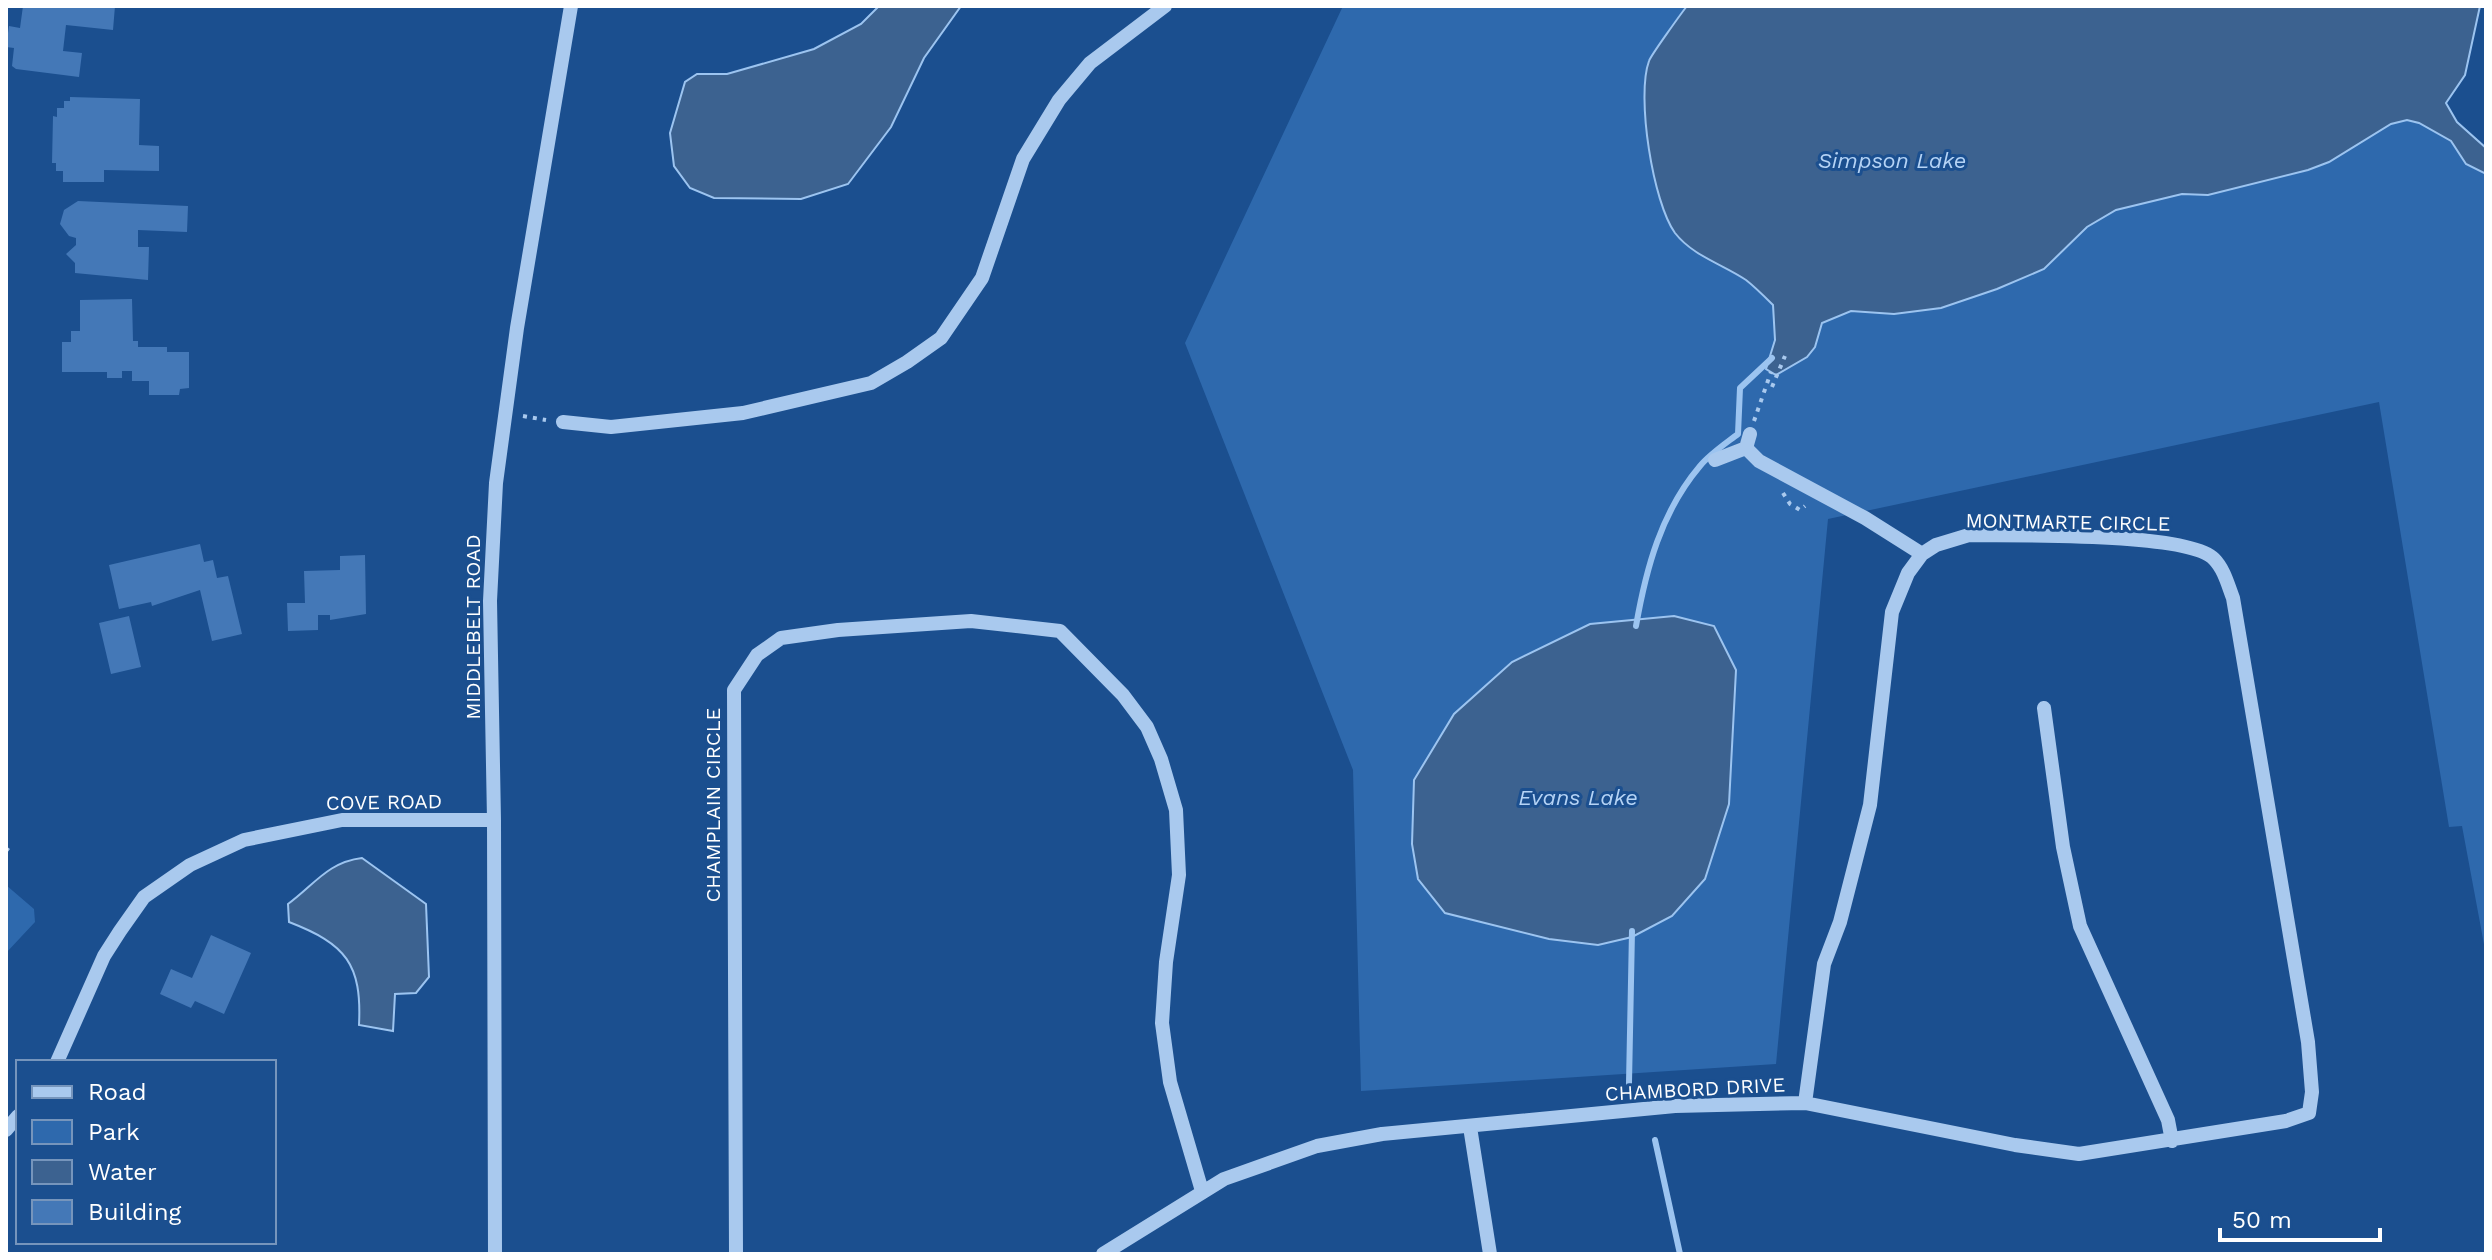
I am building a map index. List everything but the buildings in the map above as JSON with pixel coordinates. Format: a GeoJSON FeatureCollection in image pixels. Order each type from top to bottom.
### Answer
{"type":"FeatureCollection","features":[{"type":"Feature","properties":{"kind":"street","name":"MIDDLEBELT ROAD"},"geometry":{"type":"LineString","coordinates":[[495,1254],[490,593],[505,413],[571,6]]}},
{"type":"Feature","properties":{"kind":"street"},"geometry":{"type":"LineString","coordinates":[[563,422],[611,427],[743,413],[871,383],[907,362],[941,338],[982,278],[1023,159],[1059,100],[1090,63],[1133,34],[1165,6]]}},
{"type":"Feature","properties":{"kind":"street"},"geometry":{"type":"LineString","coordinates":[[1715,460],[1748,441],[1759,461],[1865,518],[1922,554],[1908,573],[1892,612],[1870,805],[1840,922],[1824,964],[1805,1103]]}},
{"type":"Feature","properties":{"kind":"street","name":"MONTMARTE CIRCLE"},"geometry":{"type":"LineString","coordinates":[[1922,554],[1936,545],[1969,535],[2179,544],[2213,557],[2233,598],[2308,1042],[2312,1092],[2309,1113]]}},
{"type":"Feature","properties":{"kind":"street","name":"CHAMPLAIN CIRCLE"},"geometry":{"type":"LineString","coordinates":[[736,1254],[734,690],[757,655],[781,638],[838,630],[971,621],[1060,631],[1123,695],[1147,727],[1161,759],[1176,810],[1178,849],[1179,875],[1166,962],[1162,1023],[1170,1082],[1202,1191]]}},
{"type":"Feature","properties":{"kind":"street"},"geometry":{"type":"LineString","coordinates":[[2044,708],[2063,847],[2080,926],[2168,1120],[2172,1141]]}},
{"type":"Feature","properties":{"kind":"street","name":"COVE ROAD"},"geometry":{"type":"LineString","coordinates":[[58,1060],[104,956],[120,931],[144,897],[190,865],[244,840],[342,820],[494,820]]}},
{"type":"Feature","properties":{"kind":"street","name":"CHAMBORD DRIVE"},"geometry":{"type":"LineString","coordinates":[[1103,1254],[1224,1179],[1317,1146],[1382,1134],[1675,1106],[1805,1103],[2015,1145],[2079,1154],[2286,1121],[2309,1113]]}},
{"type":"Feature","properties":{"kind":"street"},"geometry":{"type":"LineString","coordinates":[[1470,1127],[1490,1254]]}},
{"type":"Feature","properties":{"kind":"path"},"geometry":{"type":"LineString","coordinates":[[1772,387],[1785,356]]}},
{"type":"Feature","properties":{"kind":"path"},"geometry":{"type":"LineString","coordinates":[[1748,441],[1771,372]]}},
{"type":"Feature","properties":{"kind":"path"},"geometry":{"type":"LineString","coordinates":[[505,413],[563,422]]}},
{"type":"Feature","properties":{"kind":"path"},"geometry":{"type":"LineString","coordinates":[[6,851],[11,844]]}},
{"type":"Feature","properties":{"kind":"green space"},"geometry":{"type":"Polygon","coordinates":[[[1343,6],[1687,6],[1649,60],[1645,79],[1647,131],[1659,189],[1679,236],[1692,250],[1755,286],[1772,304],[1777,323],[1772,358],[1799,361],[1815,347],[1822,322],[1851,311],[1894,314],[1941,308],[2044,269],[2087,227],[2116,210],[2182,194],[2208,195],[2308,170],[2329,162],[2391,124],[2407,120],[2419,123],[2456,144],[2462,159],[2486,160],[2486,955],[2462,826],[2449,827],[2379,402],[1828,519],[1776,1064],[1361,1091],[1353,770],[1185,343],[1343,6]],[[1454,714],[1414,780],[1412,844],[1445,913],[1549,939],[1598,945],[1454,714]]]}},
{"type":"Feature","properties":{"kind":"green space"},"geometry":{"type":"Polygon","coordinates":[[[6,885],[34,909],[35,922],[6,953],[6,885]]]}},
{"type":"Feature","properties":{"kind":"water"},"geometry":{"type":"Polygon","coordinates":[[[879,6],[961,6],[924,58],[891,127],[848,184],[801,199],[714,198],[690,188],[674,166],[670,133],[685,82],[697,74],[727,74],[814,49],[861,24],[879,6]]]}},
{"type":"Feature","properties":{"kind":"water","name":"Simpson Lake"},"geometry":{"type":"Polygon","coordinates":[[[1687,6],[2480,6],[2465,75],[2446,103],[2457,122],[2486,148],[2486,174],[2466,164],[2451,141],[2419,123],[2407,120],[2391,124],[2329,162],[2308,170],[2208,195],[2182,194],[2116,210],[2087,227],[2044,269],[1997,289],[1941,308],[1894,314],[1851,311],[1822,323],[1815,347],[1807,357],[1776,375],[1766,369],[1775,340],[1773,305],[1746,280],[1682,241],[1667,218],[1654,175],[1646,123],[1645,77],[1651,57],[1687,6]]]}},
{"type":"Feature","properties":{"kind":"water","name":"Evans Lake"},"geometry":{"type":"Polygon","coordinates":[[[1674,616],[1714,626],[1736,670],[1729,804],[1705,879],[1672,916],[1632,937],[1598,945],[1549,939],[1445,913],[1418,879],[1412,844],[1414,780],[1454,714],[1512,662],[1590,624],[1674,616]]]}},
{"type":"Feature","properties":{"kind":"water"},"geometry":{"type":"Polygon","coordinates":[[[362,858],[426,904],[429,977],[416,993],[395,994],[393,1031],[359,1025],[357,986],[346,959],[324,939],[289,922],[288,904],[330,869],[362,858]]]}},
{"type":"Feature","properties":{"kind":"waterway"},"geometry":{"type":"LineString","coordinates":[[1636,626],[1650,562],[1675,502],[1704,462],[1738,434],[1740,388],[1772,358]]}},
{"type":"Feature","properties":{"kind":"waterway"},"geometry":{"type":"LineString","coordinates":[[1629,1083],[1632,931]]}},
{"type":"Feature","properties":{"kind":"waterway"},"geometry":{"type":"LineString","coordinates":[[1655,1140],[1680,1254]]}}]}
